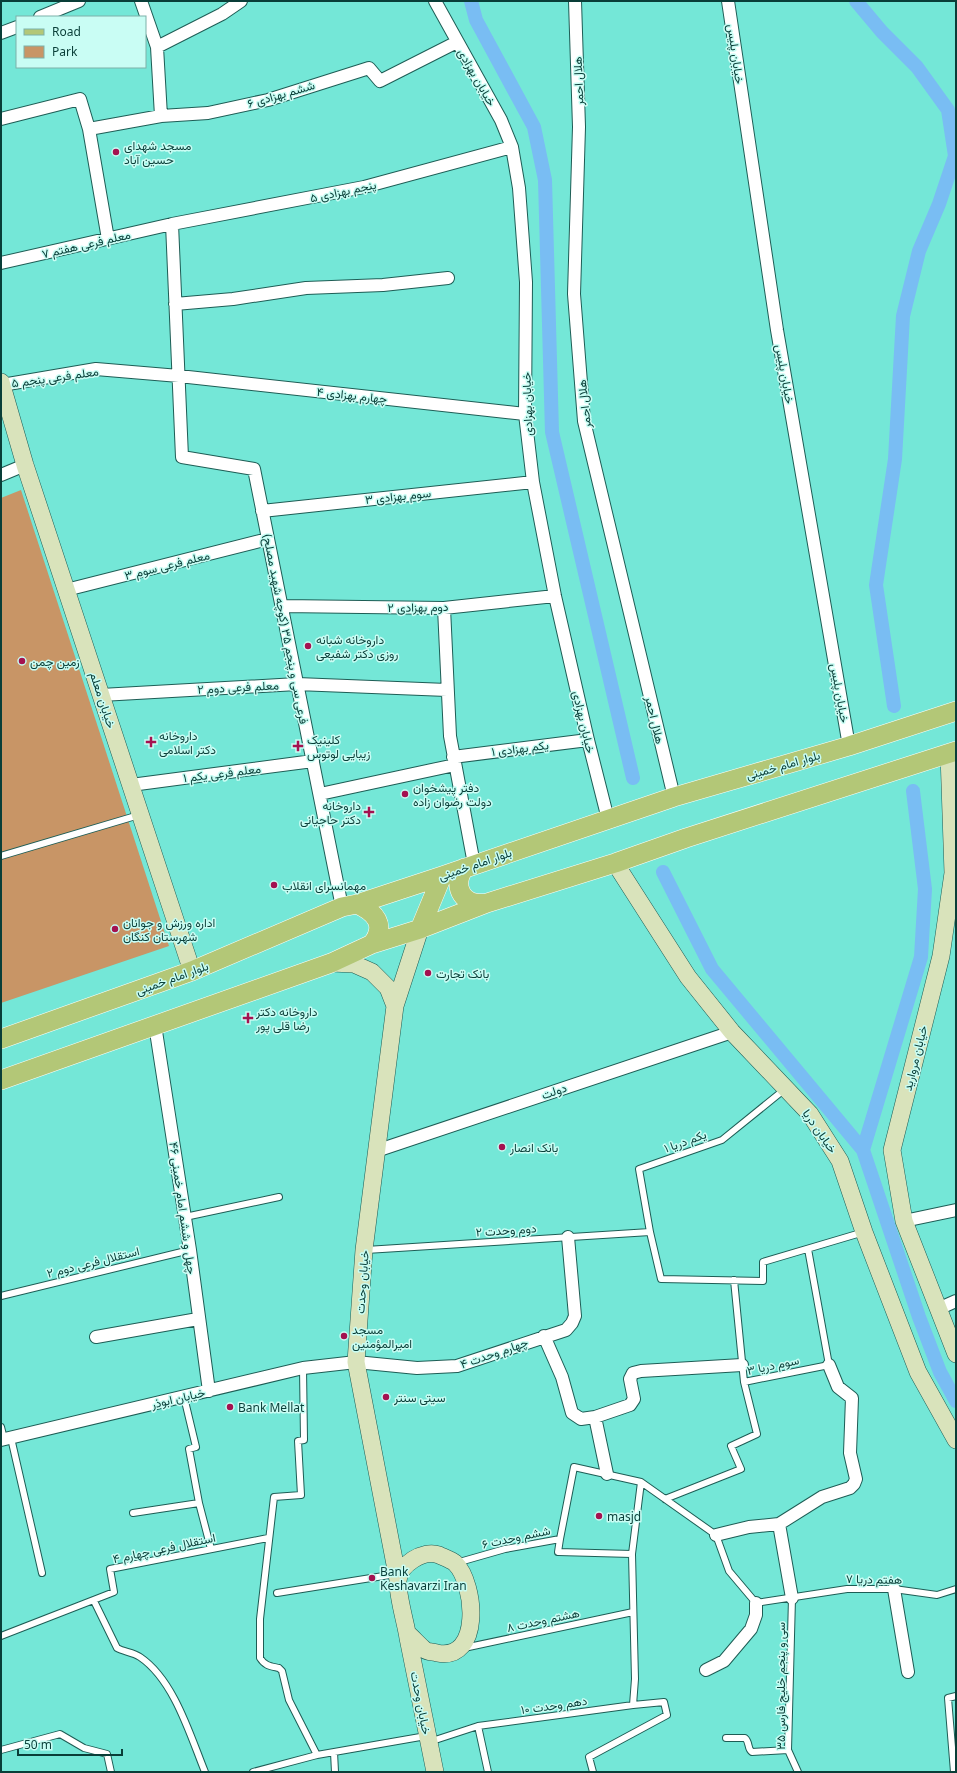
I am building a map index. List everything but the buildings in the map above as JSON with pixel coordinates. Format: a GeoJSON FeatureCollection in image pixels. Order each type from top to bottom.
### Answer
{"type":"FeatureCollection","features":[{"type":"Feature","properties":{"kind":"main road","name":"خیابان معلم"},"geometry":{"type":"LineString","coordinates":[[2,383],[25,465],[192,971]]}},
{"type":"Feature","properties":{"kind":"main road","name":"بلوار امام خمینی"},"geometry":{"type":"LineString","coordinates":[[1,1039],[192,971],[350,905],[442,876],[674,797],[849,746],[956,711]]}},
{"type":"Feature","properties":{"kind":"main road"},"geometry":{"type":"LineString","coordinates":[[1,1080],[331,963],[372,944],[420,929],[487,903],[615,863],[686,838],[953,752]]}},
{"type":"Feature","properties":{"kind":"main road","name":"خیابان مروارید"},"geometry":{"type":"LineString","coordinates":[[953,752],[954,873],[941,956],[892,1150],[904,1221],[956,1354]]}},
{"type":"Feature","properties":{"kind":"main road","name":"خیابان دریا"},"geometry":{"type":"LineString","coordinates":[[615,863],[688,977],[732,1032],[810,1114],[840,1161],[864,1232],[918,1372],[956,1440]]}},
{"type":"Feature","properties":{"kind":"main road"},"geometry":{"type":"LineString","coordinates":[[469,866],[460,875],[458,883],[462,894],[471,903],[487,903]]}},
{"type":"Feature","properties":{"kind":"main road"},"geometry":{"type":"LineString","coordinates":[[420,929],[442,876]]}},
{"type":"Feature","properties":{"kind":"main road"},"geometry":{"type":"LineString","coordinates":[[350,905],[368,909],[376,917],[378,934],[372,944]]}},
{"type":"Feature","properties":{"kind":"main road","name":"خیابان وحدت"},"geometry":{"type":"LineString","coordinates":[[397,1577],[356,1362],[364,1250],[396,1006],[420,929]]}},
{"type":"Feature","properties":{"kind":"main road"},"geometry":{"type":"LineString","coordinates":[[331,963],[354,964],[372,972],[388,988],[396,1006]]}},
{"type":"Feature","properties":{"kind":"main road"},"geometry":{"type":"LineString","coordinates":[[420,1554],[437,1554],[454,1563],[464,1578],[470,1600],[471,1621],[466,1638],[458,1650],[444,1654],[426,1650],[407,1633],[397,1577],[407,1564],[420,1554]]}},
{"type":"Feature","properties":{"kind":"main road","name":"خیابان وحدت"},"geometry":{"type":"LineString","coordinates":[[407,1633],[434,1772]]}},
{"type":"Feature","properties":{"kind":"street"},"geometry":{"type":"LineString","coordinates":[[42,16],[79,1]]}},
{"type":"Feature","properties":{"kind":"street"},"geometry":{"type":"LineString","coordinates":[[141,1],[157,47],[161,116]]}},
{"type":"Feature","properties":{"kind":"street"},"geometry":{"type":"LineString","coordinates":[[157,47],[222,14],[241,1]]}},
{"type":"Feature","properties":{"kind":"street","name":"خیابان بهزادی"},"geometry":{"type":"LineString","coordinates":[[435,1],[501,120],[512,147],[519,188],[526,282],[525,414],[533,482],[554,596],[608,819]]}},
{"type":"Feature","properties":{"kind":"street","name":"هلال احمر"},"geometry":{"type":"LineString","coordinates":[[574,1],[579,127],[574,294],[584,421],[674,797]]}},
{"type":"Feature","properties":{"kind":"street","name":"خیابان پلیس"},"geometry":{"type":"LineString","coordinates":[[728,1],[777,330],[849,746]]}},
{"type":"Feature","properties":{"kind":"street"},"geometry":{"type":"LineString","coordinates":[[1,33],[16,27]]}},
{"type":"Feature","properties":{"kind":"street","name":"ششم بهزادی ۶"},"geometry":{"type":"LineString","coordinates":[[89,129],[161,116],[208,113],[268,100],[369,68],[380,81],[457,42]]}},
{"type":"Feature","properties":{"kind":"street"},"geometry":{"type":"LineString","coordinates":[[1,119],[80,99],[89,129],[108,239]]}},
{"type":"Feature","properties":{"kind":"street","name":"پنجم بهزادی ۵"},"geometry":{"type":"LineString","coordinates":[[172,224],[364,188],[512,147]]}},
{"type":"Feature","properties":{"kind":"street"},"geometry":{"type":"LineString","coordinates":[[172,224],[179,376]]}},
{"type":"Feature","properties":{"kind":"street","name":"معلم فرعی هفتم ۷"},"geometry":{"type":"LineString","coordinates":[[1,263],[172,224]]}},
{"type":"Feature","properties":{"kind":"street"},"geometry":{"type":"LineString","coordinates":[[176,304],[233,299],[306,288],[383,285],[448,278]]}},
{"type":"Feature","properties":{"kind":"street","name":"معلم فرعی پنجم ۵"},"geometry":{"type":"LineString","coordinates":[[2,383],[96,369],[179,376]]}},
{"type":"Feature","properties":{"kind":"street","name":"چهارم بهزادی ۴"},"geometry":{"type":"LineString","coordinates":[[179,376],[525,414]]}},
{"type":"Feature","properties":{"kind":"street","name":"فرعی سی و پنجم ۳۵ (کوچه شهید مصلح)"},"geometry":{"type":"LineString","coordinates":[[179,376],[182,457],[254,469],[320,794],[350,905]]}},
{"type":"Feature","properties":{"kind":"street"},"geometry":{"type":"LineString","coordinates":[[1,475],[25,465]]}},
{"type":"Feature","properties":{"kind":"street","name":"سوم بهزادی ۳"},"geometry":{"type":"LineString","coordinates":[[262,511],[533,482]]}},
{"type":"Feature","properties":{"kind":"street","name":"معلم فرعی سوم ۳"},"geometry":{"type":"LineString","coordinates":[[66,590],[268,540]]}},
{"type":"Feature","properties":{"kind":"street","name":"دوم بهزادی ۲"},"geometry":{"type":"LineString","coordinates":[[282,606],[444,608],[554,596]]}},
{"type":"Feature","properties":{"kind":"street"},"geometry":{"type":"LineString","coordinates":[[444,608],[450,736],[469,866]]}},
{"type":"Feature","properties":{"kind":"street","name":"معلم فرعی دوم ۲"},"geometry":{"type":"LineString","coordinates":[[101,695],[297,684],[447,690]]}},
{"type":"Feature","properties":{"kind":"street","name":"یکم بهزادی ۱"},"geometry":{"type":"LineString","coordinates":[[320,794],[454,761],[588,740]]}},
{"type":"Feature","properties":{"kind":"street","name":"معلم فرعی یکم ۱"},"geometry":{"type":"LineString","coordinates":[[131,785],[313,761]]}},
{"type":"Feature","properties":{"kind":"street","name":"چهل و ششم امام خمینی ۴۶"},"geometry":{"type":"LineString","coordinates":[[155,1025],[190,1250],[198,1319],[209,1391]]}},
{"type":"Feature","properties":{"kind":"street","name":"دولت"},"geometry":{"type":"LineString","coordinates":[[376,1151],[732,1032]]}},
{"type":"Feature","properties":{"kind":"street"},"geometry":{"type":"LineString","coordinates":[[904,1221],[956,1210]]}},
{"type":"Feature","properties":{"kind":"street","name":"چهارم وحدت ۴"},"geometry":{"type":"LineString","coordinates":[[356,1362],[417,1368],[457,1366],[544,1336],[566,1330],[572,1323],[575,1316],[568,1237]]}},
{"type":"Feature","properties":{"kind":"street"},"geometry":{"type":"LineString","coordinates":[[938,1309],[956,1301]]}},
{"type":"Feature","properties":{"kind":"street"},"geometry":{"type":"LineString","coordinates":[[96,1338],[198,1319]]}},
{"type":"Feature","properties":{"kind":"street"},"geometry":{"type":"LineString","coordinates":[[544,1336],[562,1377],[572,1413],[581,1419],[595,1417],[630,1405],[634,1399],[630,1379],[633,1374],[641,1371],[742,1365]]}},
{"type":"Feature","properties":{"kind":"street","name":"خیابان ابوذر"},"geometry":{"type":"LineString","coordinates":[[5,1439],[303,1368],[356,1362]]}},
{"type":"Feature","properties":{"kind":"street"},"geometry":{"type":"LineString","coordinates":[[716,1535],[749,1527],[780,1524],[822,1497],[850,1488],[854,1484],[856,1479],[850,1453],[852,1398],[838,1387],[829,1365]]}},
{"type":"Feature","properties":{"kind":"street"},"geometry":{"type":"LineString","coordinates":[[595,1417],[607,1474]]}},
{"type":"Feature","properties":{"kind":"street"},"geometry":{"type":"LineString","coordinates":[[780,1524],[792,1598]]}},
{"type":"Feature","properties":{"kind":"street"},"geometry":{"type":"LineString","coordinates":[[894,1589],[908,1672]]}},
{"type":"Feature","properties":{"kind":"street"},"geometry":{"type":"LineString","coordinates":[[706,1670],[724,1661],[751,1629],[756,1614],[756,1604]]}},
{"type":"Feature","properties":{"kind":"lane"},"geometry":{"type":"LineString","coordinates":[[1,856],[140,815]]}},
{"type":"Feature","properties":{"kind":"lane","name":"یکم دریا ۱"},"geometry":{"type":"LineString","coordinates":[[650,1232],[638,1169],[722,1140],[786,1088]]}},
{"type":"Feature","properties":{"kind":"lane"},"geometry":{"type":"LineString","coordinates":[[185,1217],[279,1197]]}},
{"type":"Feature","properties":{"kind":"lane"},"geometry":{"type":"LineString","coordinates":[[650,1232],[661,1280],[763,1281],[763,1262],[864,1232]]}},
{"type":"Feature","properties":{"kind":"lane","name":"دوم وحدت ۲"},"geometry":{"type":"LineString","coordinates":[[364,1250],[650,1232]]}},
{"type":"Feature","properties":{"kind":"lane"},"geometry":{"type":"LineString","coordinates":[[808,1249],[829,1365]]}},
{"type":"Feature","properties":{"kind":"lane","name":"استقلال فرعی دوم ۲"},"geometry":{"type":"LineString","coordinates":[[1,1296],[190,1250]]}},
{"type":"Feature","properties":{"kind":"lane"},"geometry":{"type":"LineString","coordinates":[[734,1280],[744,1382]]}},
{"type":"Feature","properties":{"kind":"lane","name":"سوم دریا ۳"},"geometry":{"type":"LineString","coordinates":[[665,1499],[741,1469],[731,1446],[757,1434],[744,1382],[829,1365]]}},
{"type":"Feature","properties":{"kind":"lane"},"geometry":{"type":"LineString","coordinates":[[303,1368],[304,1440],[298,1441],[301,1495],[274,1497],[268,1538],[260,1619],[260,1658],[263,1663],[268,1666],[279,1668],[282,1671],[289,1700],[316,1755]]}},
{"type":"Feature","properties":{"kind":"lane"},"geometry":{"type":"LineString","coordinates":[[184,1397],[196,1447],[188,1449],[199,1503],[212,1549]]}},
{"type":"Feature","properties":{"kind":"lane"},"geometry":{"type":"LineString","coordinates":[[1,1427],[42,1573]]}},
{"type":"Feature","properties":{"kind":"lane","name":"ششم وحدت ۶"},"geometry":{"type":"LineString","coordinates":[[454,1563],[505,1549],[560,1539],[574,1467],[641,1482]]}},
{"type":"Feature","properties":{"kind":"lane"},"geometry":{"type":"LineString","coordinates":[[633,1705],[635,1679],[632,1554],[641,1482],[716,1535],[729,1571],[756,1604]]}},
{"type":"Feature","properties":{"kind":"lane"},"geometry":{"type":"LineString","coordinates":[[133,1513],[199,1503]]}},
{"type":"Feature","properties":{"kind":"lane","name":"استقلال فرعی چهارم ۴"},"geometry":{"type":"LineString","coordinates":[[1,1636],[114,1592],[110,1569],[268,1538]]}},
{"type":"Feature","properties":{"kind":"lane"},"geometry":{"type":"LineString","coordinates":[[560,1539],[558,1552],[632,1554]]}},
{"type":"Feature","properties":{"kind":"lane"},"geometry":{"type":"LineString","coordinates":[[277,1593],[397,1577]]}},
{"type":"Feature","properties":{"kind":"lane","name":"هفتم دریا ۷"},"geometry":{"type":"LineString","coordinates":[[756,1604],[847,1589],[894,1589],[937,1594],[956,1589]]}},
{"type":"Feature","properties":{"kind":"lane","name":"سی و پنجم خلیج فارس ۳۵"},"geometry":{"type":"LineString","coordinates":[[792,1598],[788,1750],[798,1772]]}},
{"type":"Feature","properties":{"kind":"lane"},"geometry":{"type":"LineString","coordinates":[[94,1601],[117,1648],[139,1656],[157,1674],[172,1693],[205,1772]]}},
{"type":"Feature","properties":{"kind":"lane","name":"هشتم وحدت ۸"},"geometry":{"type":"LineString","coordinates":[[458,1650],[633,1612]]}},
{"type":"Feature","properties":{"kind":"lane"},"geometry":{"type":"LineString","coordinates":[[954,1772],[948,1698],[956,1696]]}},
{"type":"Feature","properties":{"kind":"lane","name":"دهم وحدت ۱۰"},"geometry":{"type":"LineString","coordinates":[[253,1772],[316,1755],[428,1739],[478,1726],[664,1702],[667,1715],[589,1757],[593,1772]]}},
{"type":"Feature","properties":{"kind":"lane"},"geometry":{"type":"LineString","coordinates":[[478,1726],[488,1772]]}},
{"type":"Feature","properties":{"kind":"lane"},"geometry":{"type":"LineString","coordinates":[[1,1750],[60,1734],[84,1748],[107,1754],[111,1772]]}},
{"type":"Feature","properties":{"kind":"lane"},"geometry":{"type":"LineString","coordinates":[[726,1738],[745,1738],[748,1740],[750,1750],[752,1752],[788,1750]]}},
{"type":"Feature","properties":{"kind":"lane"},"geometry":{"type":"LineString","coordinates":[[334,1752],[335,1772]]}},
{"type":"Feature","properties":{"kind":"green space"},"geometry":{"type":"Polygon","coordinates":[[[21,490],[169,946],[1,1003],[1,498],[21,490]]]}},
{"type":"Feature","properties":{"kind":"waterway"},"geometry":{"type":"LineString","coordinates":[[471,1],[476,20],[534,127],[545,180],[552,432],[633,778]]}},
{"type":"Feature","properties":{"kind":"waterway"},"geometry":{"type":"LineString","coordinates":[[856,1],[882,32],[917,67],[948,110],[955,156],[939,204],[919,251],[903,316],[895,459],[876,585],[894,706]]}},
{"type":"Feature","properties":{"kind":"waterway"},"geometry":{"type":"LineString","coordinates":[[863,1150],[921,957],[925,889],[913,791]]}},
{"type":"Feature","properties":{"kind":"waterway"},"geometry":{"type":"LineString","coordinates":[[663,872],[712,969],[863,1150],[919,1317],[940,1372],[956,1401]]}},
{"type":"Feature","properties":{"kind":"place","name":"مسجد شهدای حسین آباد"},"geometry":{"type":"Point","coordinates":[116,152]}},
{"type":"Feature","properties":{"kind":"place","name":"داروخانه شبانه روزی دکتر شفیعی"},"geometry":{"type":"Point","coordinates":[308,646]}},
{"type":"Feature","properties":{"kind":"place","name":"زمین چمن"},"geometry":{"type":"Point","coordinates":[22,661]}},
{"type":"Feature","properties":{"kind":"place","name":"داروخانه دکتر اسلامی"},"geometry":{"type":"Point","coordinates":[151,742]}},
{"type":"Feature","properties":{"kind":"place","name":"کلینیک زیبایی لوتوس"},"geometry":{"type":"Point","coordinates":[298,746]}},
{"type":"Feature","properties":{"kind":"place","name":"دفتر پیشخوان دولت رضوان زاده"},"geometry":{"type":"Point","coordinates":[405,794]}},
{"type":"Feature","properties":{"kind":"place","name":"داروخانه دکتر حاجیانی"},"geometry":{"type":"Point","coordinates":[369,812]}},
{"type":"Feature","properties":{"kind":"place","name":"مهمانسرای انقلاب"},"geometry":{"type":"Point","coordinates":[274,885]}},
{"type":"Feature","properties":{"kind":"place","name":"اداره ورزش و جوانان شهرستان کنگان"},"geometry":{"type":"Point","coordinates":[115,929]}},
{"type":"Feature","properties":{"kind":"place","name":"بانک تجارت"},"geometry":{"type":"Point","coordinates":[428,973]}},
{"type":"Feature","properties":{"kind":"place","name":"داروخانه دکتر رضا قلی پور"},"geometry":{"type":"Point","coordinates":[248,1018]}},
{"type":"Feature","properties":{"kind":"place","name":"بانک انصار"},"geometry":{"type":"Point","coordinates":[502,1147]}},
{"type":"Feature","properties":{"kind":"place","name":"مسجد امیرالمؤمنین"},"geometry":{"type":"Point","coordinates":[344,1336]}},
{"type":"Feature","properties":{"kind":"place","name":"سیتی سنتر"},"geometry":{"type":"Point","coordinates":[386,1397]}},
{"type":"Feature","properties":{"kind":"place","name":"Bank Mellat"},"geometry":{"type":"Point","coordinates":[230,1407]}},
{"type":"Feature","properties":{"kind":"place","name":"masjd"},"geometry":{"type":"Point","coordinates":[599,1516]}},
{"type":"Feature","properties":{"kind":"place","name":"Bank Keshavarzi Iran"},"geometry":{"type":"Point","coordinates":[372,1578]}}]}
